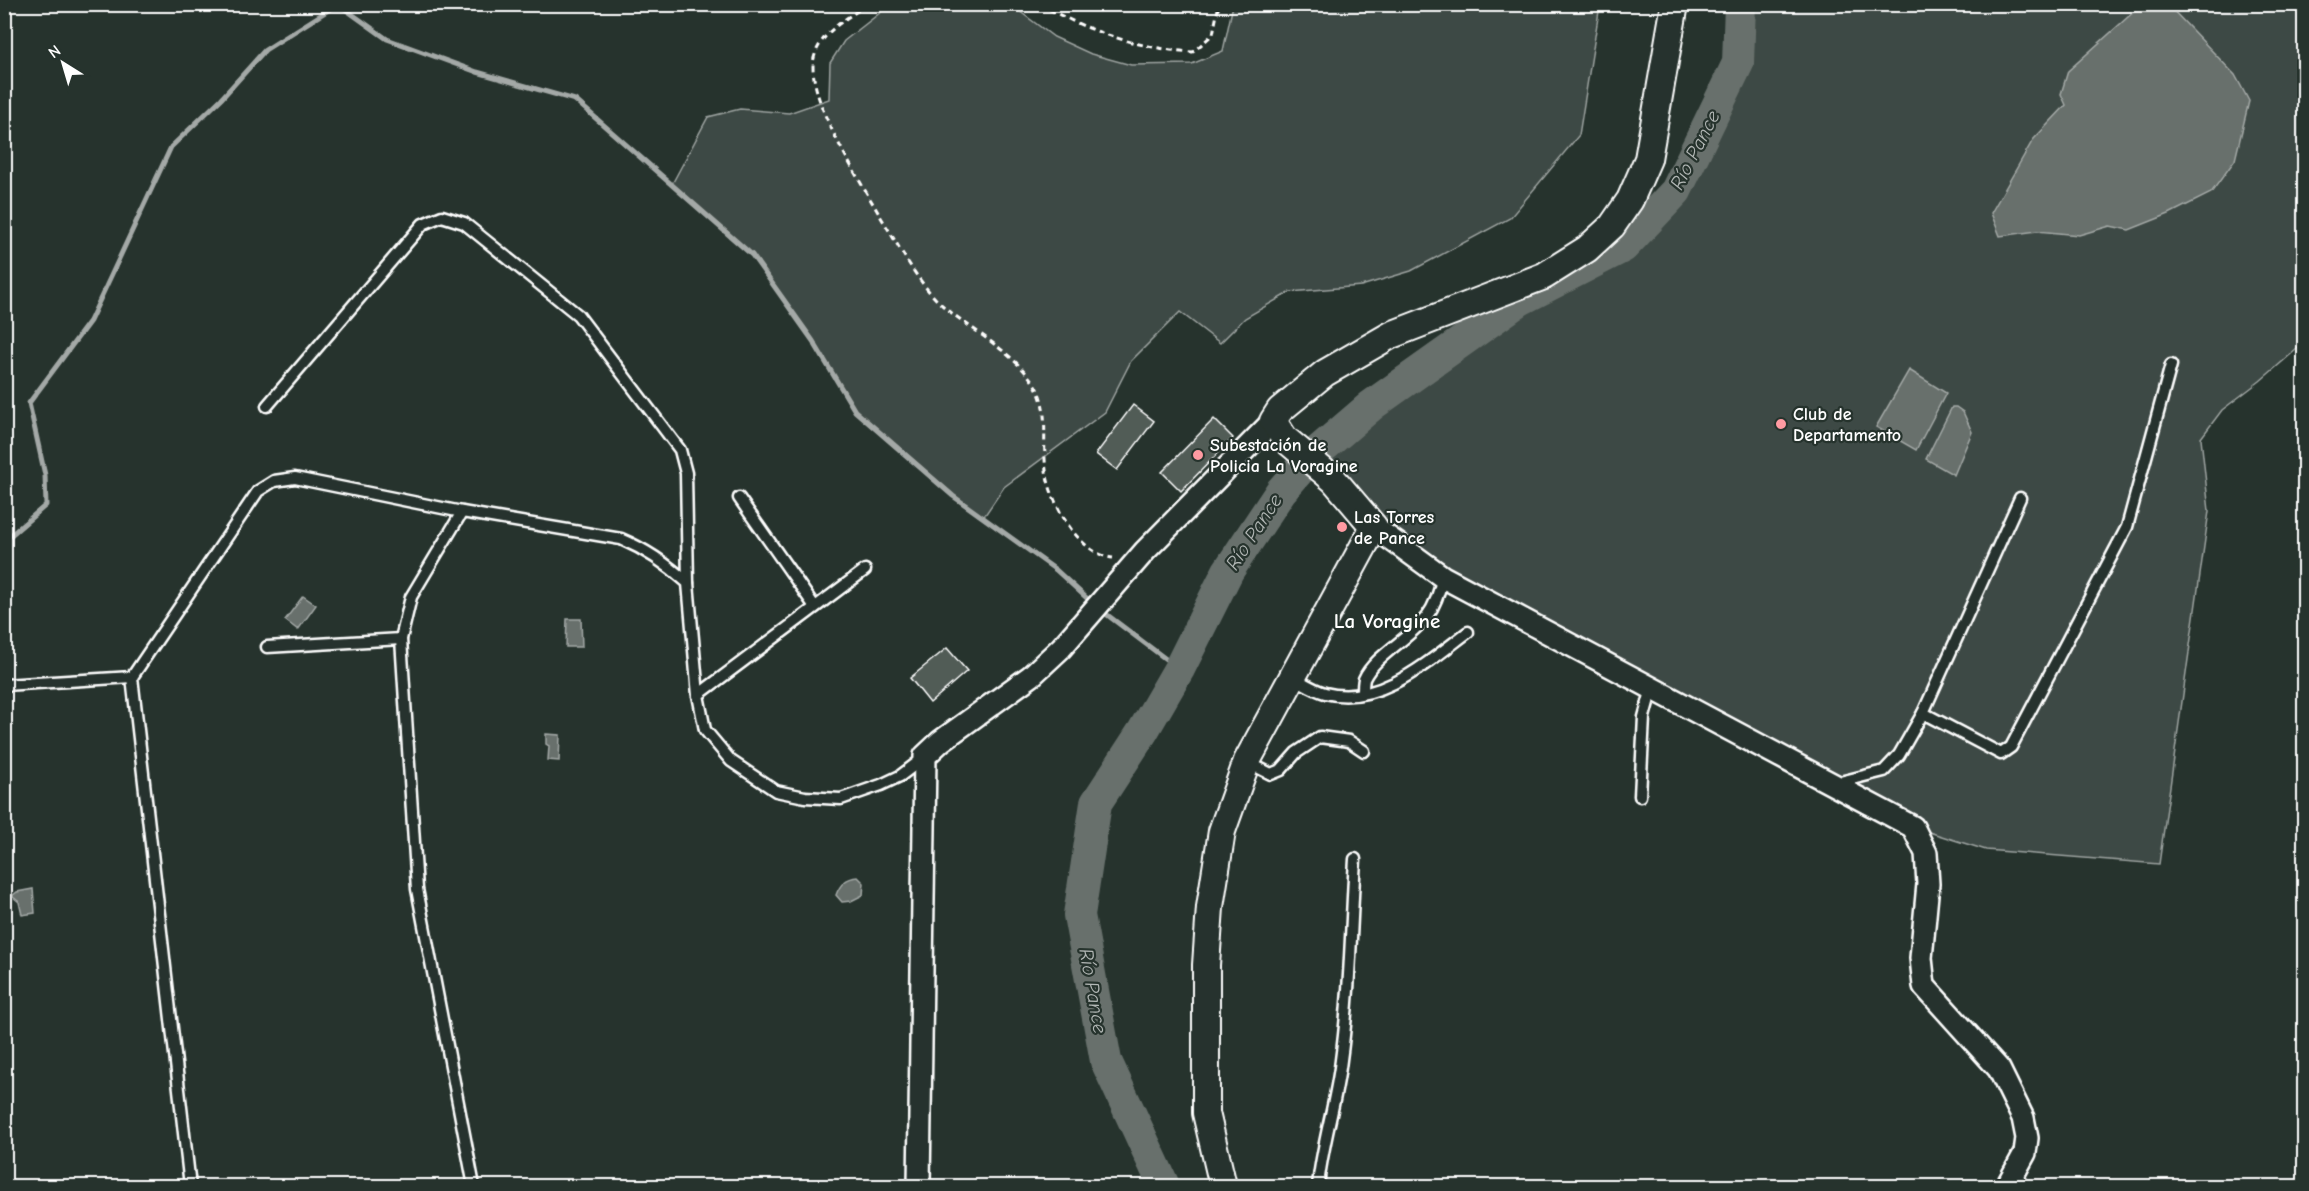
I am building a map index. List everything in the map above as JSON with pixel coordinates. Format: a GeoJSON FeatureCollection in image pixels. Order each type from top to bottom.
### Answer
{"type":"FeatureCollection","features":[{"type":"Feature","properties":{"kind":"street"},"geometry":{"type":"LineString","coordinates":[[919,1186],[925,756],[941,741],[1030,676],[1061,648],[1145,551],[1279,430],[1280,410],[1325,373],[1391,335],[1544,276],[1587,249],[1612,226],[1630,200],[1648,159],[1675,4]]}},
{"type":"Feature","properties":{"kind":"street"},"geometry":{"type":"LineString","coordinates":[[1279,430],[1334,480],[1374,527],[1443,577],[1913,827],[1926,853],[1928,885],[1921,958],[1923,986],[1999,1069],[2023,1118],[2027,1138],[2025,1153],[2007,1186]]}},
{"type":"Feature","properties":{"kind":"street"},"geometry":{"type":"LineString","coordinates":[[1223,1186],[1206,1113],[1206,965],[1210,907],[1222,831],[1247,761],[1374,527]]}},
{"type":"Feature","properties":{"kind":"lane"},"geometry":{"type":"LineString","coordinates":[[267,406],[423,224],[442,216],[464,223],[578,315],[680,450],[686,473],[688,583],[698,695],[705,730],[731,761],[776,791],[805,797],[841,799],[900,776],[925,756]]}},
{"type":"Feature","properties":{"kind":"lane"},"geometry":{"type":"LineString","coordinates":[[1923,713],[2001,754],[2011,747],[2127,527],[2171,365]]}},
{"type":"Feature","properties":{"kind":"lane"},"geometry":{"type":"LineString","coordinates":[[190,1186],[132,677],[258,491],[274,481],[295,478],[462,512],[621,539],[643,548],[688,583]]}},
{"type":"Feature","properties":{"kind":"lane"},"geometry":{"type":"LineString","coordinates":[[739,498],[815,607]]}},
{"type":"Feature","properties":{"kind":"lane"},"geometry":{"type":"LineString","coordinates":[[1833,784],[1884,771],[1899,755],[1923,713],[2020,498]]}},
{"type":"Feature","properties":{"kind":"lane"},"geometry":{"type":"LineString","coordinates":[[462,512],[411,597],[401,639],[417,889],[474,1186]]}},
{"type":"Feature","properties":{"kind":"lane"},"geometry":{"type":"LineString","coordinates":[[698,695],[866,570]]}},
{"type":"Feature","properties":{"kind":"lane"},"geometry":{"type":"LineString","coordinates":[[1363,693],[1364,681],[1378,660],[1403,641],[1426,617],[1437,599],[1443,577]]}},
{"type":"Feature","properties":{"kind":"lane"},"geometry":{"type":"LineString","coordinates":[[1292,677],[1324,693],[1347,696],[1382,690],[1423,666],[1468,632]]}},
{"type":"Feature","properties":{"kind":"lane"},"geometry":{"type":"LineString","coordinates":[[267,646],[401,639]]}},
{"type":"Feature","properties":{"kind":"lane"},"geometry":{"type":"LineString","coordinates":[[4,685],[132,677]]}},
{"type":"Feature","properties":{"kind":"lane"},"geometry":{"type":"LineString","coordinates":[[1640,795],[1644,717],[1652,688]]}},
{"type":"Feature","properties":{"kind":"lane"},"geometry":{"type":"LineString","coordinates":[[1247,761],[1271,774],[1281,770],[1296,753],[1320,737],[1349,741],[1364,752]]}},
{"type":"Feature","properties":{"kind":"lane"},"geometry":{"type":"LineString","coordinates":[[1318,1186],[1320,1164],[1341,1061],[1350,963],[1355,859]]}},
{"type":"Feature","properties":{"kind":"path"},"geometry":{"type":"LineString","coordinates":[[867,4],[828,32],[813,59],[815,87],[825,115],[864,189],[927,288],[942,304],[1023,369],[1035,386],[1042,399],[1048,484],[1061,512],[1077,537],[1090,550],[1113,558]]}},
{"type":"Feature","properties":{"kind":"path"},"geometry":{"type":"LineString","coordinates":[[1040,4],[1102,34],[1171,51],[1193,52],[1213,34],[1219,4]]}},
{"type":"Feature","properties":{"kind":"shaded area"},"geometry":{"type":"Polygon","coordinates":[[[890,5],[1011,5],[1054,37],[1091,54],[1131,65],[1192,64],[1223,51],[1233,5],[1600,5],[1579,135],[1510,218],[1411,271],[1361,286],[1290,292],[1245,318],[1220,343],[1180,312],[1131,361],[1105,412],[1004,487],[983,518],[953,496],[855,411],[813,341],[752,255],[672,184],[708,117],[740,109],[789,113],[829,99],[830,63],[844,41],[890,5]]]}},
{"type":"Feature","properties":{"kind":"shaded area","name":"Club de Departamento"},"geometry":{"type":"Polygon","coordinates":[[[1740,5],[2304,5],[2304,343],[2222,410],[2201,438],[2209,511],[2159,864],[1986,850],[1913,827],[1443,577],[1309,459],[1372,405],[1520,300],[1623,247],[1676,192],[1738,63],[1740,5]]]}},
{"type":"Feature","properties":{"kind":"shaded area"},"geometry":{"type":"Polygon","coordinates":[[[2168,5],[2235,75],[2249,101],[2235,160],[2211,193],[2169,214],[2129,230],[2110,226],[2079,235],[2037,231],[2000,236],[1991,213],[2033,140],[2066,105],[2061,94],[2068,71],[2138,8],[2168,5]]]}},
{"type":"Feature","properties":{"kind":"shaded area"},"geometry":{"type":"Polygon","coordinates":[[[1909,370],[1946,393],[1916,450],[1876,427],[1909,370]]]}},
{"type":"Feature","properties":{"kind":"shaded area"},"geometry":{"type":"Polygon","coordinates":[[[1952,407],[1963,412],[1972,432],[1954,475],[1926,459],[1952,407]]]}},
{"type":"Feature","properties":{"kind":"shaded area"},"geometry":{"type":"Polygon","coordinates":[[[303,596],[316,605],[298,630],[285,620],[303,596]]]}},
{"type":"Feature","properties":{"kind":"shaded area"},"geometry":{"type":"Polygon","coordinates":[[[567,619],[581,619],[582,647],[566,647],[567,619]]]}},
{"type":"Feature","properties":{"kind":"shaded area"},"geometry":{"type":"Polygon","coordinates":[[[546,734],[560,735],[559,761],[548,760],[549,746],[546,744],[546,734]]]}},
{"type":"Feature","properties":{"kind":"shaded area"},"geometry":{"type":"Polygon","coordinates":[[[858,877],[864,883],[863,895],[851,901],[842,902],[836,895],[839,888],[847,880],[858,877]]]}},
{"type":"Feature","properties":{"kind":"shaded area"},"geometry":{"type":"Polygon","coordinates":[[[33,889],[35,913],[22,915],[19,902],[12,896],[17,892],[33,889]]]}},
{"type":"Feature","properties":{"kind":"building"},"geometry":{"type":"Polygon","coordinates":[[[1133,405],[1154,421],[1117,470],[1096,454],[1133,405]]]}},
{"type":"Feature","properties":{"kind":"building","name":"Subestación de Policia La Voragine"},"geometry":{"type":"Polygon","coordinates":[[[1214,419],[1233,438],[1181,491],[1162,472],[1214,419]]]}},
{"type":"Feature","properties":{"kind":"building"},"geometry":{"type":"Polygon","coordinates":[[[947,648],[967,671],[930,703],[910,678],[947,648]]]}},
{"type":"Feature","properties":{"kind":"waterway"},"geometry":{"type":"LineString","coordinates":[[338,4],[387,39],[477,72],[575,100],[752,255],[813,341],[855,411],[953,496],[1056,570],[1091,602]]}},
{"type":"Feature","properties":{"kind":"waterway"},"geometry":{"type":"LineString","coordinates":[[4,541],[46,505],[45,475],[29,403],[90,321],[171,147],[221,99],[265,50],[338,4]]}},
{"type":"Feature","properties":{"kind":"waterway","name":"Río Pance"},"geometry":{"type":"LineString","coordinates":[[1164,1186],[1106,1061],[1079,915],[1096,803],[1143,731],[1179,669],[1228,571],[1281,491],[1309,459],[1372,405],[1520,300],[1623,247],[1676,191],[1738,63],[1740,4]]}},
{"type":"Feature","properties":{"kind":"waterway"},"geometry":{"type":"LineString","coordinates":[[1106,614],[1179,669]]}},
{"type":"Feature","properties":{"kind":"place","name":"Club de Departamento"},"geometry":{"type":"Point","coordinates":[1781,424]}},
{"type":"Feature","properties":{"kind":"place","name":"Subestación de Policia La Voragine"},"geometry":{"type":"Point","coordinates":[1198,455]}},
{"type":"Feature","properties":{"kind":"place","name":"Las Torres de Pance"},"geometry":{"type":"Point","coordinates":[1342,527]}},
{"type":"Feature","properties":{"kind":"district","name":"La Voragine"},"geometry":{"type":"Point","coordinates":[1387,621]}}]}
